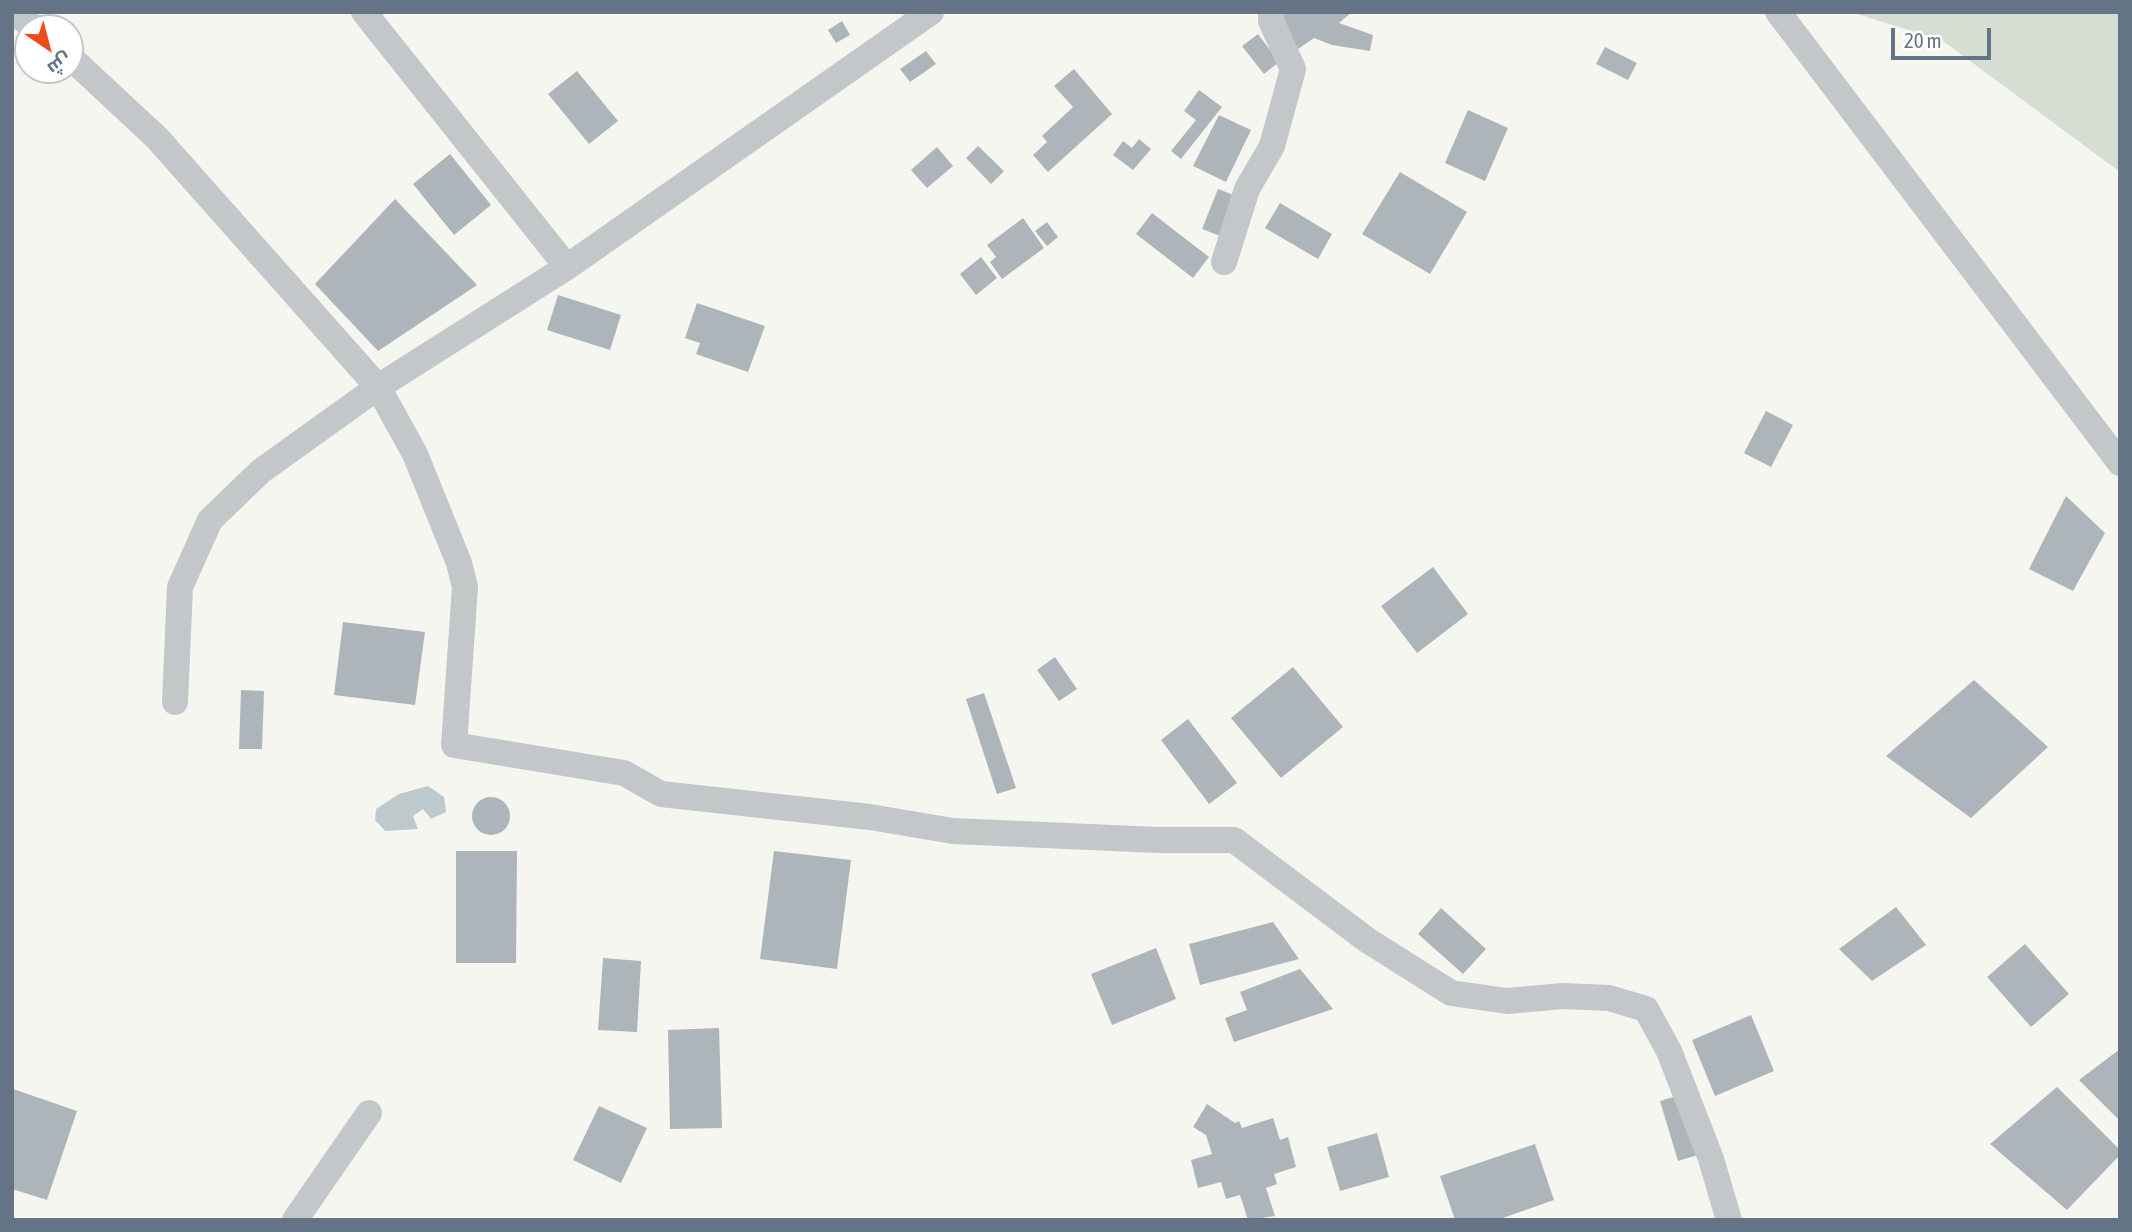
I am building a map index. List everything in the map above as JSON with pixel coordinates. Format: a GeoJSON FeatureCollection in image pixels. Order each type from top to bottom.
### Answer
{"type":"FeatureCollection","features":[{"type":"Feature","properties":{"kind":"street"},"geometry":{"type":"LineString","coordinates":[[364,12],[567,267]]}},
{"type":"Feature","properties":{"kind":"street"},"geometry":{"type":"LineString","coordinates":[[175,702],[180,587],[210,520],[261,471],[378,387],[567,267],[931,12]]}},
{"type":"Feature","properties":{"kind":"street"},"geometry":{"type":"LineString","coordinates":[[1224,261],[1247,189],[1272,146],[1293,69],[1270,21],[1271,12]]}},
{"type":"Feature","properties":{"kind":"street"},"geometry":{"type":"LineString","coordinates":[[1778,12],[2120,463]]}},
{"type":"Feature","properties":{"kind":"street"},"geometry":{"type":"LineString","coordinates":[[84,70],[157,138],[378,387],[415,454],[465,587],[454,745],[624,773],[661,794],[870,817],[953,831],[1145,840],[1234,840],[1367,940],[1451,993],[1507,1001],[1563,996],[1609,998],[1646,1009],[1669,1051],[1711,1158],[1729,1220]]}},
{"type":"Feature","properties":{"kind":"street"},"geometry":{"type":"LineString","coordinates":[[295,1220],[369,1113]]}},
{"type":"Feature","properties":{"kind":"shaded area"},"geometry":{"type":"Polygon","coordinates":[[[1851,12],[2120,12],[2120,172],[1943,41],[1851,12]]]}},
{"type":"Feature","properties":{"kind":"shaded area"},"geometry":{"type":"Polygon","coordinates":[[[428,786],[444,797],[446,812],[431,819],[423,809],[413,816],[418,829],[385,831],[375,820],[376,809],[399,794],[428,786]]]}},
{"type":"Feature","properties":{"kind":"building"},"geometry":{"type":"Polygon","coordinates":[[[1276,12],[1352,12],[1339,23],[1373,35],[1370,51],[1332,45],[1314,38],[1298,49],[1276,12]]]}},
{"type":"Feature","properties":{"kind":"building"},"geometry":{"type":"Polygon","coordinates":[[[842,21],[850,35],[836,43],[828,30],[842,21]]]}},
{"type":"Feature","properties":{"kind":"building"},"geometry":{"type":"Polygon","coordinates":[[[1258,34],[1279,62],[1264,74],[1242,46],[1258,34]]]}},
{"type":"Feature","properties":{"kind":"building"},"geometry":{"type":"Polygon","coordinates":[[[1605,47],[1637,63],[1628,80],[1596,64],[1605,47]]]}},
{"type":"Feature","properties":{"kind":"building"},"geometry":{"type":"Polygon","coordinates":[[[926,51],[936,64],[910,82],[900,69],[926,51]]]}},
{"type":"Feature","properties":{"kind":"building"},"geometry":{"type":"Polygon","coordinates":[[[1074,69],[1112,114],[1048,172],[1033,155],[1047,142],[1042,136],[1073,107],[1054,86],[1074,69]]]}},
{"type":"Feature","properties":{"kind":"building"},"geometry":{"type":"Polygon","coordinates":[[[577,71],[618,121],[589,144],[548,94],[577,71]]]}},
{"type":"Feature","properties":{"kind":"building"},"geometry":{"type":"Polygon","coordinates":[[[1199,90],[1222,107],[1181,159],[1171,151],[1196,120],[1184,111],[1199,90]]]}},
{"type":"Feature","properties":{"kind":"building"},"geometry":{"type":"Polygon","coordinates":[[[1468,110],[1508,128],[1485,181],[1445,163],[1468,110]]]}},
{"type":"Feature","properties":{"kind":"building"},"geometry":{"type":"Polygon","coordinates":[[[1219,115],[1251,130],[1226,182],[1193,166],[1219,115]]]}},
{"type":"Feature","properties":{"kind":"building"},"geometry":{"type":"Polygon","coordinates":[[[1139,139],[1151,149],[1133,170],[1113,155],[1123,141],[1132,148],[1139,139]]]}},
{"type":"Feature","properties":{"kind":"building"},"geometry":{"type":"Polygon","coordinates":[[[978,146],[1004,171],[991,184],[966,158],[978,146]]]}},
{"type":"Feature","properties":{"kind":"building"},"geometry":{"type":"Polygon","coordinates":[[[937,147],[953,166],[927,188],[911,170],[937,147]]]}},
{"type":"Feature","properties":{"kind":"building"},"geometry":{"type":"Polygon","coordinates":[[[450,154],[491,205],[454,235],[413,184],[450,154]]]}},
{"type":"Feature","properties":{"kind":"building"},"geometry":{"type":"Polygon","coordinates":[[[1400,172],[1467,212],[1430,274],[1362,234],[1400,172]]]}},
{"type":"Feature","properties":{"kind":"building"},"geometry":{"type":"Polygon","coordinates":[[[1218,189],[1239,197],[1223,237],[1202,229],[1218,189]]]}},
{"type":"Feature","properties":{"kind":"building"},"geometry":{"type":"Polygon","coordinates":[[[395,199],[477,285],[378,351],[315,284],[395,199]]]}},
{"type":"Feature","properties":{"kind":"building"},"geometry":{"type":"Polygon","coordinates":[[[1280,203],[1332,234],[1318,259],[1265,228],[1280,203]]]}},
{"type":"Feature","properties":{"kind":"building"},"geometry":{"type":"Polygon","coordinates":[[[1152,213],[1209,257],[1193,278],[1136,234],[1152,213]]]}},
{"type":"Feature","properties":{"kind":"building"},"geometry":{"type":"Polygon","coordinates":[[[1023,218],[1044,248],[1002,279],[990,262],[996,257],[987,245],[1023,218]]]}},
{"type":"Feature","properties":{"kind":"building"},"geometry":{"type":"Polygon","coordinates":[[[1047,222],[1058,237],[1047,246],[1035,231],[1047,222]]]}},
{"type":"Feature","properties":{"kind":"building"},"geometry":{"type":"Polygon","coordinates":[[[981,257],[997,278],[976,295],[960,274],[981,257]]]}},
{"type":"Feature","properties":{"kind":"building"},"geometry":{"type":"Polygon","coordinates":[[[558,295],[621,315],[610,350],[547,330],[558,295]]]}},
{"type":"Feature","properties":{"kind":"building"},"geometry":{"type":"Polygon","coordinates":[[[697,303],[765,326],[748,372],[696,354],[700,343],[685,338],[697,303]]]}},
{"type":"Feature","properties":{"kind":"building"},"geometry":{"type":"Polygon","coordinates":[[[1766,411],[1793,425],[1771,467],[1744,453],[1766,411]]]}},
{"type":"Feature","properties":{"kind":"building"},"geometry":{"type":"Polygon","coordinates":[[[2066,496],[2105,533],[2073,591],[2029,569],[2066,496]]]}},
{"type":"Feature","properties":{"kind":"building"},"geometry":{"type":"Polygon","coordinates":[[[1433,567],[1468,614],[1417,653],[1381,606],[1433,567]]]}},
{"type":"Feature","properties":{"kind":"building"},"geometry":{"type":"Polygon","coordinates":[[[343,622],[425,632],[415,705],[334,695],[343,622]]]}},
{"type":"Feature","properties":{"kind":"building"},"geometry":{"type":"Polygon","coordinates":[[[1055,657],[1077,689],[1059,701],[1037,670],[1055,657]]]}},
{"type":"Feature","properties":{"kind":"building"},"geometry":{"type":"Polygon","coordinates":[[[1293,667],[1343,727],[1281,778],[1231,718],[1293,667]]]}},
{"type":"Feature","properties":{"kind":"building"},"geometry":{"type":"Polygon","coordinates":[[[1974,680],[2048,747],[1971,818],[1886,756],[1974,680]]]}},
{"type":"Feature","properties":{"kind":"building"},"geometry":{"type":"Polygon","coordinates":[[[241,690],[264,691],[262,749],[239,749],[241,690]]]}},
{"type":"Feature","properties":{"kind":"building"},"geometry":{"type":"Polygon","coordinates":[[[984,693],[1016,788],[997,794],[966,699],[984,693]]]}},
{"type":"Feature","properties":{"kind":"building"},"geometry":{"type":"Polygon","coordinates":[[[1188,719],[1237,783],[1209,804],[1161,740],[1188,719]]]}},
{"type":"Feature","properties":{"kind":"building"},"geometry":{"type":"Polygon","coordinates":[[[491,797],[505,802],[510,816],[505,830],[491,835],[477,830],[472,816],[477,802],[491,797]]]}},
{"type":"Feature","properties":{"kind":"building"},"geometry":{"type":"Polygon","coordinates":[[[456,851],[517,851],[516,963],[456,963],[456,851]]]}},
{"type":"Feature","properties":{"kind":"building"},"geometry":{"type":"Polygon","coordinates":[[[774,851],[851,860],[837,969],[760,959],[774,851]]]}},
{"type":"Feature","properties":{"kind":"building"},"geometry":{"type":"Polygon","coordinates":[[[1896,907],[1926,945],[1872,981],[1839,949],[1896,907]]]}},
{"type":"Feature","properties":{"kind":"building"},"geometry":{"type":"Polygon","coordinates":[[[1441,908],[1486,949],[1463,974],[1418,934],[1441,908]]]}},
{"type":"Feature","properties":{"kind":"building"},"geometry":{"type":"Polygon","coordinates":[[[1273,922],[1299,959],[1200,985],[1189,944],[1273,922]]]}},
{"type":"Feature","properties":{"kind":"building"},"geometry":{"type":"Polygon","coordinates":[[[2025,944],[2069,994],[2031,1027],[1987,977],[2025,944]]]}},
{"type":"Feature","properties":{"kind":"building"},"geometry":{"type":"Polygon","coordinates":[[[1156,948],[1176,999],[1112,1025],[1091,974],[1156,948]]]}},
{"type":"Feature","properties":{"kind":"building"},"geometry":{"type":"Polygon","coordinates":[[[603,958],[641,961],[637,1032],[598,1030],[603,958]]]}},
{"type":"Feature","properties":{"kind":"building"},"geometry":{"type":"Polygon","coordinates":[[[1300,969],[1333,1009],[1234,1042],[1225,1018],[1247,1010],[1240,992],[1300,969]]]}},
{"type":"Feature","properties":{"kind":"building"},"geometry":{"type":"Polygon","coordinates":[[[1751,1015],[1774,1071],[1715,1096],[1692,1040],[1751,1015]]]}},
{"type":"Feature","properties":{"kind":"building"},"geometry":{"type":"Polygon","coordinates":[[[719,1028],[722,1128],[670,1129],[668,1030],[719,1028]]]}},
{"type":"Feature","properties":{"kind":"building"},"geometry":{"type":"Polygon","coordinates":[[[2120,1049],[2120,1121],[2079,1080],[2120,1049]]]}},
{"type":"Feature","properties":{"kind":"building"},"geometry":{"type":"Polygon","coordinates":[[[2057,1087],[2120,1150],[2120,1155],[2067,1210],[1990,1144],[2057,1087]]]}},
{"type":"Feature","properties":{"kind":"building"},"geometry":{"type":"Polygon","coordinates":[[[13,1089],[77,1111],[47,1200],[12,1189],[13,1089]]]}},
{"type":"Feature","properties":{"kind":"building"},"geometry":{"type":"Polygon","coordinates":[[[1683,1094],[1701,1154],[1678,1161],[1660,1101],[1683,1094]]]}},
{"type":"Feature","properties":{"kind":"building"},"geometry":{"type":"Polygon","coordinates":[[[1207,1104],[1235,1123],[1239,1121],[1242,1128],[1273,1118],[1280,1140],[1288,1137],[1296,1167],[1274,1174],[1277,1184],[1266,1188],[1275,1216],[1248,1220],[1240,1195],[1226,1199],[1221,1182],[1198,1188],[1191,1160],[1212,1154],[1206,1135],[1193,1127],[1207,1104]]]}},
{"type":"Feature","properties":{"kind":"building"},"geometry":{"type":"Polygon","coordinates":[[[599,1106],[647,1128],[621,1183],[573,1160],[599,1106]]]}},
{"type":"Feature","properties":{"kind":"building"},"geometry":{"type":"Polygon","coordinates":[[[1377,1133],[1389,1177],[1340,1191],[1327,1147],[1377,1133]]]}},
{"type":"Feature","properties":{"kind":"building"},"geometry":{"type":"Polygon","coordinates":[[[1535,1144],[1554,1200],[1497,1220],[1455,1220],[1440,1176],[1535,1144]]]}}]}
